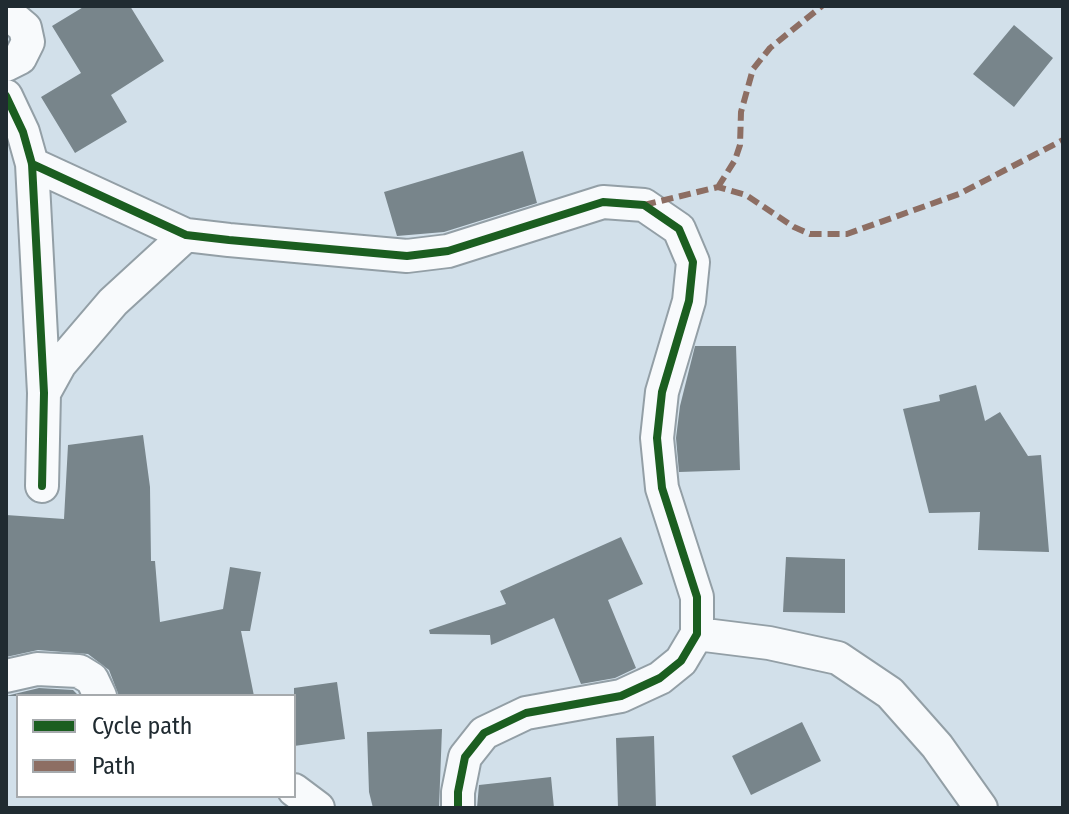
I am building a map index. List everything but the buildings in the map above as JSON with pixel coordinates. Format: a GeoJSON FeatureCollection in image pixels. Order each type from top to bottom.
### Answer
{"type":"FeatureCollection","features":[{"type":"Feature","properties":{"kind":"street"},"geometry":{"type":"LineString","coordinates":[[6,12],[25,28],[28,42],[20,58],[6,65]]}},
{"type":"Feature","properties":{"kind":"street"},"geometry":{"type":"LineString","coordinates":[[6,96],[23,132],[32,164],[44,393],[42,486]]}},
{"type":"Feature","properties":{"kind":"street"},"geometry":{"type":"LineString","coordinates":[[32,164],[186,235],[407,256],[448,251],[603,202],[644,205],[679,229],[693,262],[689,301],[662,392],[657,438],[662,488],[697,597],[697,634],[681,661],[660,678],[621,696],[526,713],[484,733],[465,757],[458,808]]}},
{"type":"Feature","properties":{"kind":"street"},"geometry":{"type":"LineString","coordinates":[[44,393],[60,364],[95,323],[186,235]]}},
{"type":"Feature","properties":{"kind":"street"},"geometry":{"type":"LineString","coordinates":[[697,634],[769,643],[838,658],[890,693],[937,746],[981,808]]}},
{"type":"Feature","properties":{"kind":"street"},"geometry":{"type":"LineString","coordinates":[[6,676],[37,669],[79,671],[92,679],[99,694]]}},
{"type":"Feature","properties":{"kind":"street"},"geometry":{"type":"LineString","coordinates":[[296,792],[318,808]]}},
{"type":"Feature","properties":{"kind":"marked path"},"geometry":{"type":"LineString","coordinates":[[718,187],[735,160],[740,145],[741,112],[753,69],[770,48],[822,6]]}},
{"type":"Feature","properties":{"kind":"marked path"},"geometry":{"type":"LineString","coordinates":[[644,205],[718,187],[746,195],[810,234],[847,234],[959,194],[1063,140]]}},
{"type":"Feature","properties":{"kind":"cycle path"},"geometry":{"type":"LineString","coordinates":[[6,96],[23,132],[32,164],[44,393],[42,486]]}},
{"type":"Feature","properties":{"kind":"cycle path"},"geometry":{"type":"LineString","coordinates":[[32,164],[186,235],[229,240],[407,256],[448,251],[603,202],[644,205],[679,229],[693,262],[689,301],[662,392],[657,438],[662,488],[697,597],[697,634],[681,661],[660,678],[621,696],[526,713],[484,733],[465,757],[458,808]]}}]}
